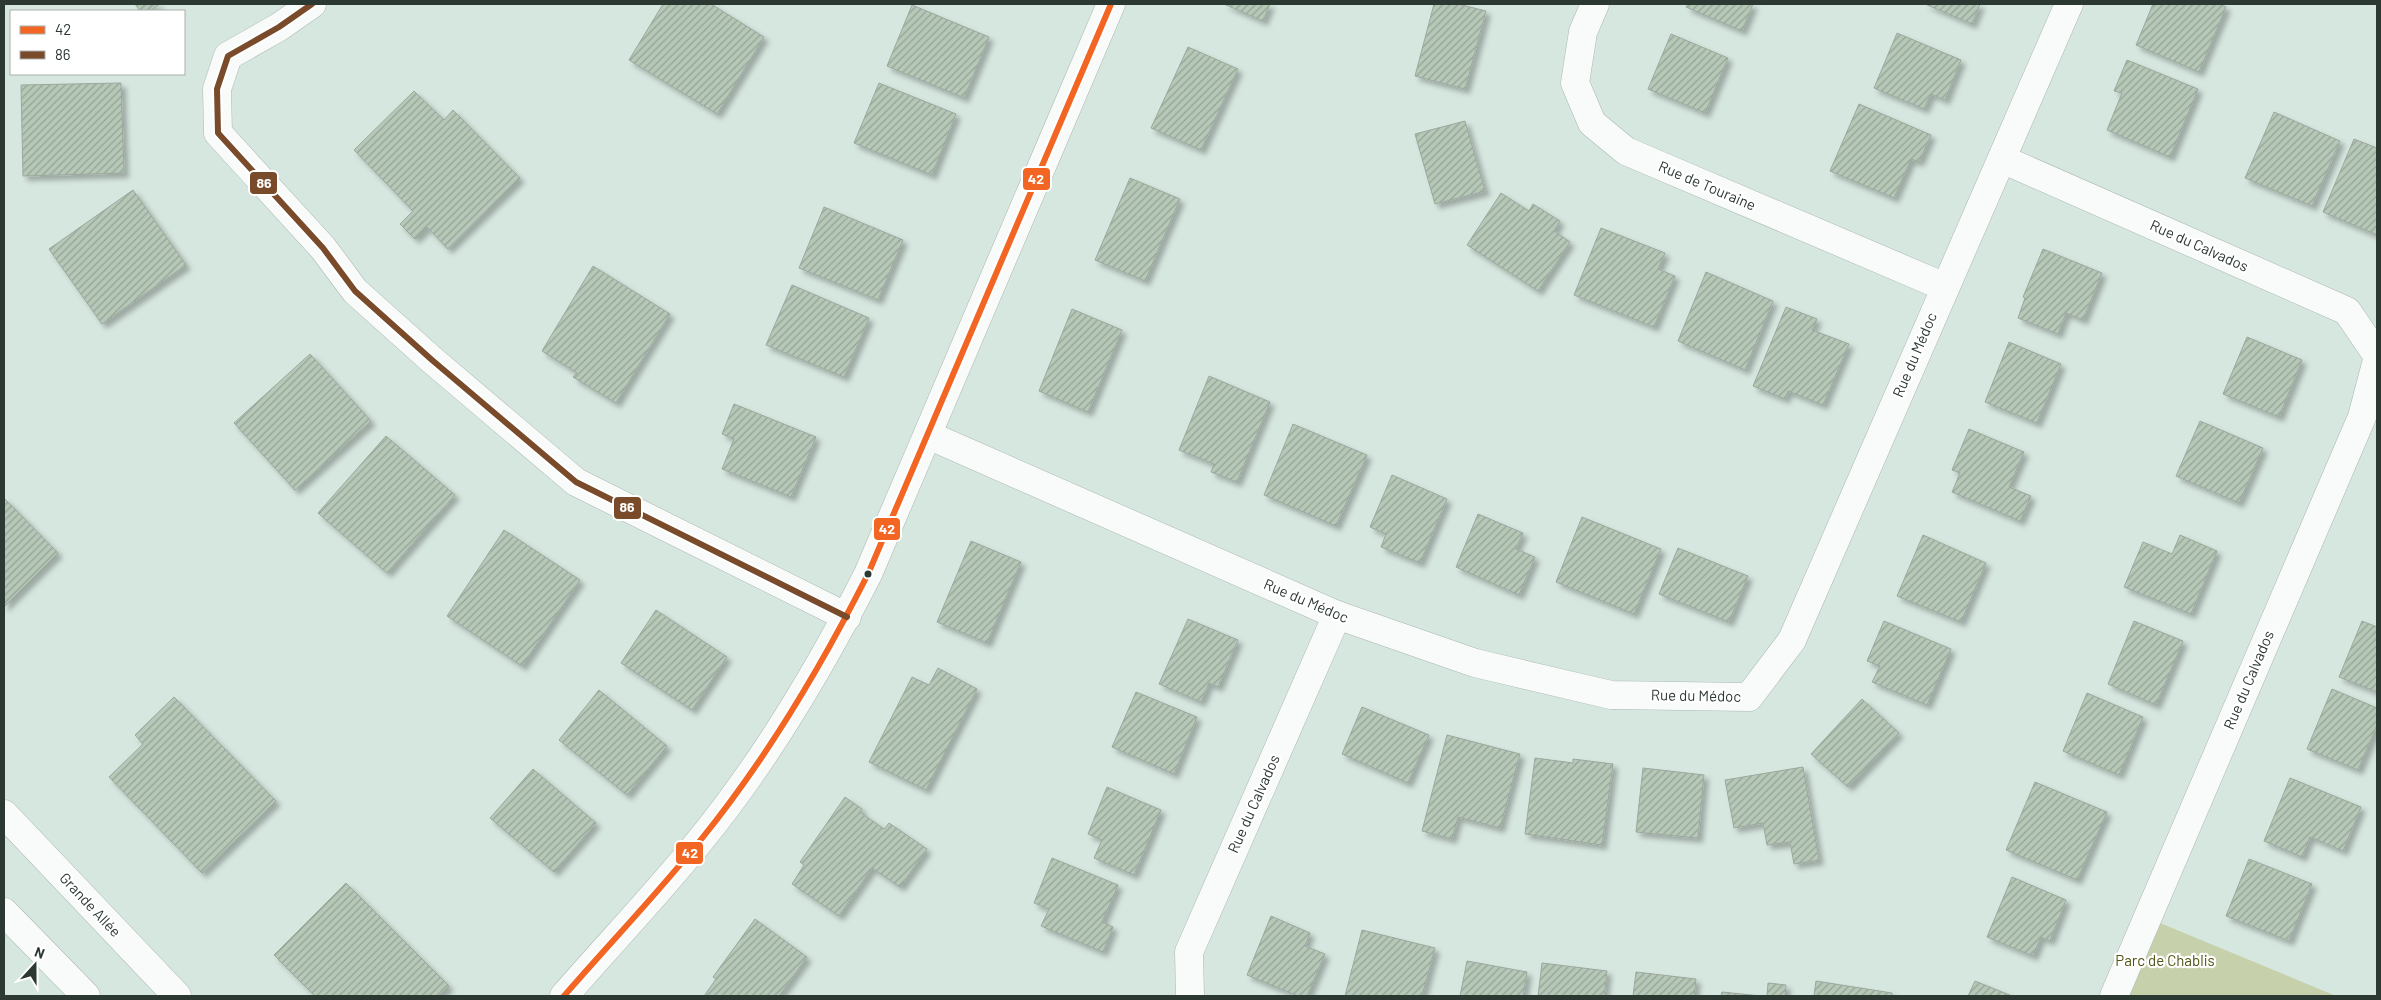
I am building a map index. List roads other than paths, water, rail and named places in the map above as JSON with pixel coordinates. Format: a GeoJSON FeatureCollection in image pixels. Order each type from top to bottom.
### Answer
{"type":"FeatureCollection","features":[{"type":"Feature","properties":{"kind":"street"},"geometry":{"type":"LineString","coordinates":[[312,4],[279,27],[228,56],[216,89],[218,133],[323,248],[355,291],[432,360],[576,482],[847,617]]}},
{"type":"Feature","properties":{"kind":"street"},"geometry":{"type":"LineString","coordinates":[[564,996],[703,837],[750,774],[847,617],[868,574],[928,435],[1111,4]]}},
{"type":"Feature","properties":{"kind":"street","name":"Rue de Touraine"},"geometry":{"type":"LineString","coordinates":[[1595,4],[1583,32],[1574,83],[1592,123],[1626,151],[1945,287]]}},
{"type":"Feature","properties":{"kind":"street","name":"Rue du Médoc"},"geometry":{"type":"LineString","coordinates":[[928,435],[1337,615],[1475,663],[1611,695],[1749,697],[1792,640],[2069,4]]}},
{"type":"Feature","properties":{"kind":"street","name":"Rue du Calvados"},"geometry":{"type":"LineString","coordinates":[[2002,159],[2347,311],[2377,355]]}},
{"type":"Feature","properties":{"kind":"street","name":"Rue du Calvados"},"geometry":{"type":"LineString","coordinates":[[2114,996],[2362,417],[2377,360]]}},
{"type":"Feature","properties":{"kind":"street","name":"Rue du Calvados"},"geometry":{"type":"LineString","coordinates":[[1190,996],[1189,952],[1337,615]]}},
{"type":"Feature","properties":{"kind":"street","name":"Grande Allée"},"geometry":{"type":"LineString","coordinates":[[4,814],[177,996]]}},
{"type":"Feature","properties":{"kind":"street"},"geometry":{"type":"LineString","coordinates":[[4,912],[86,996]]}},
{"type":"Feature","properties":{"kind":"park label","name":"Parc de Chablis"},"geometry":{"type":"Point","coordinates":[2165,961]}}]}
